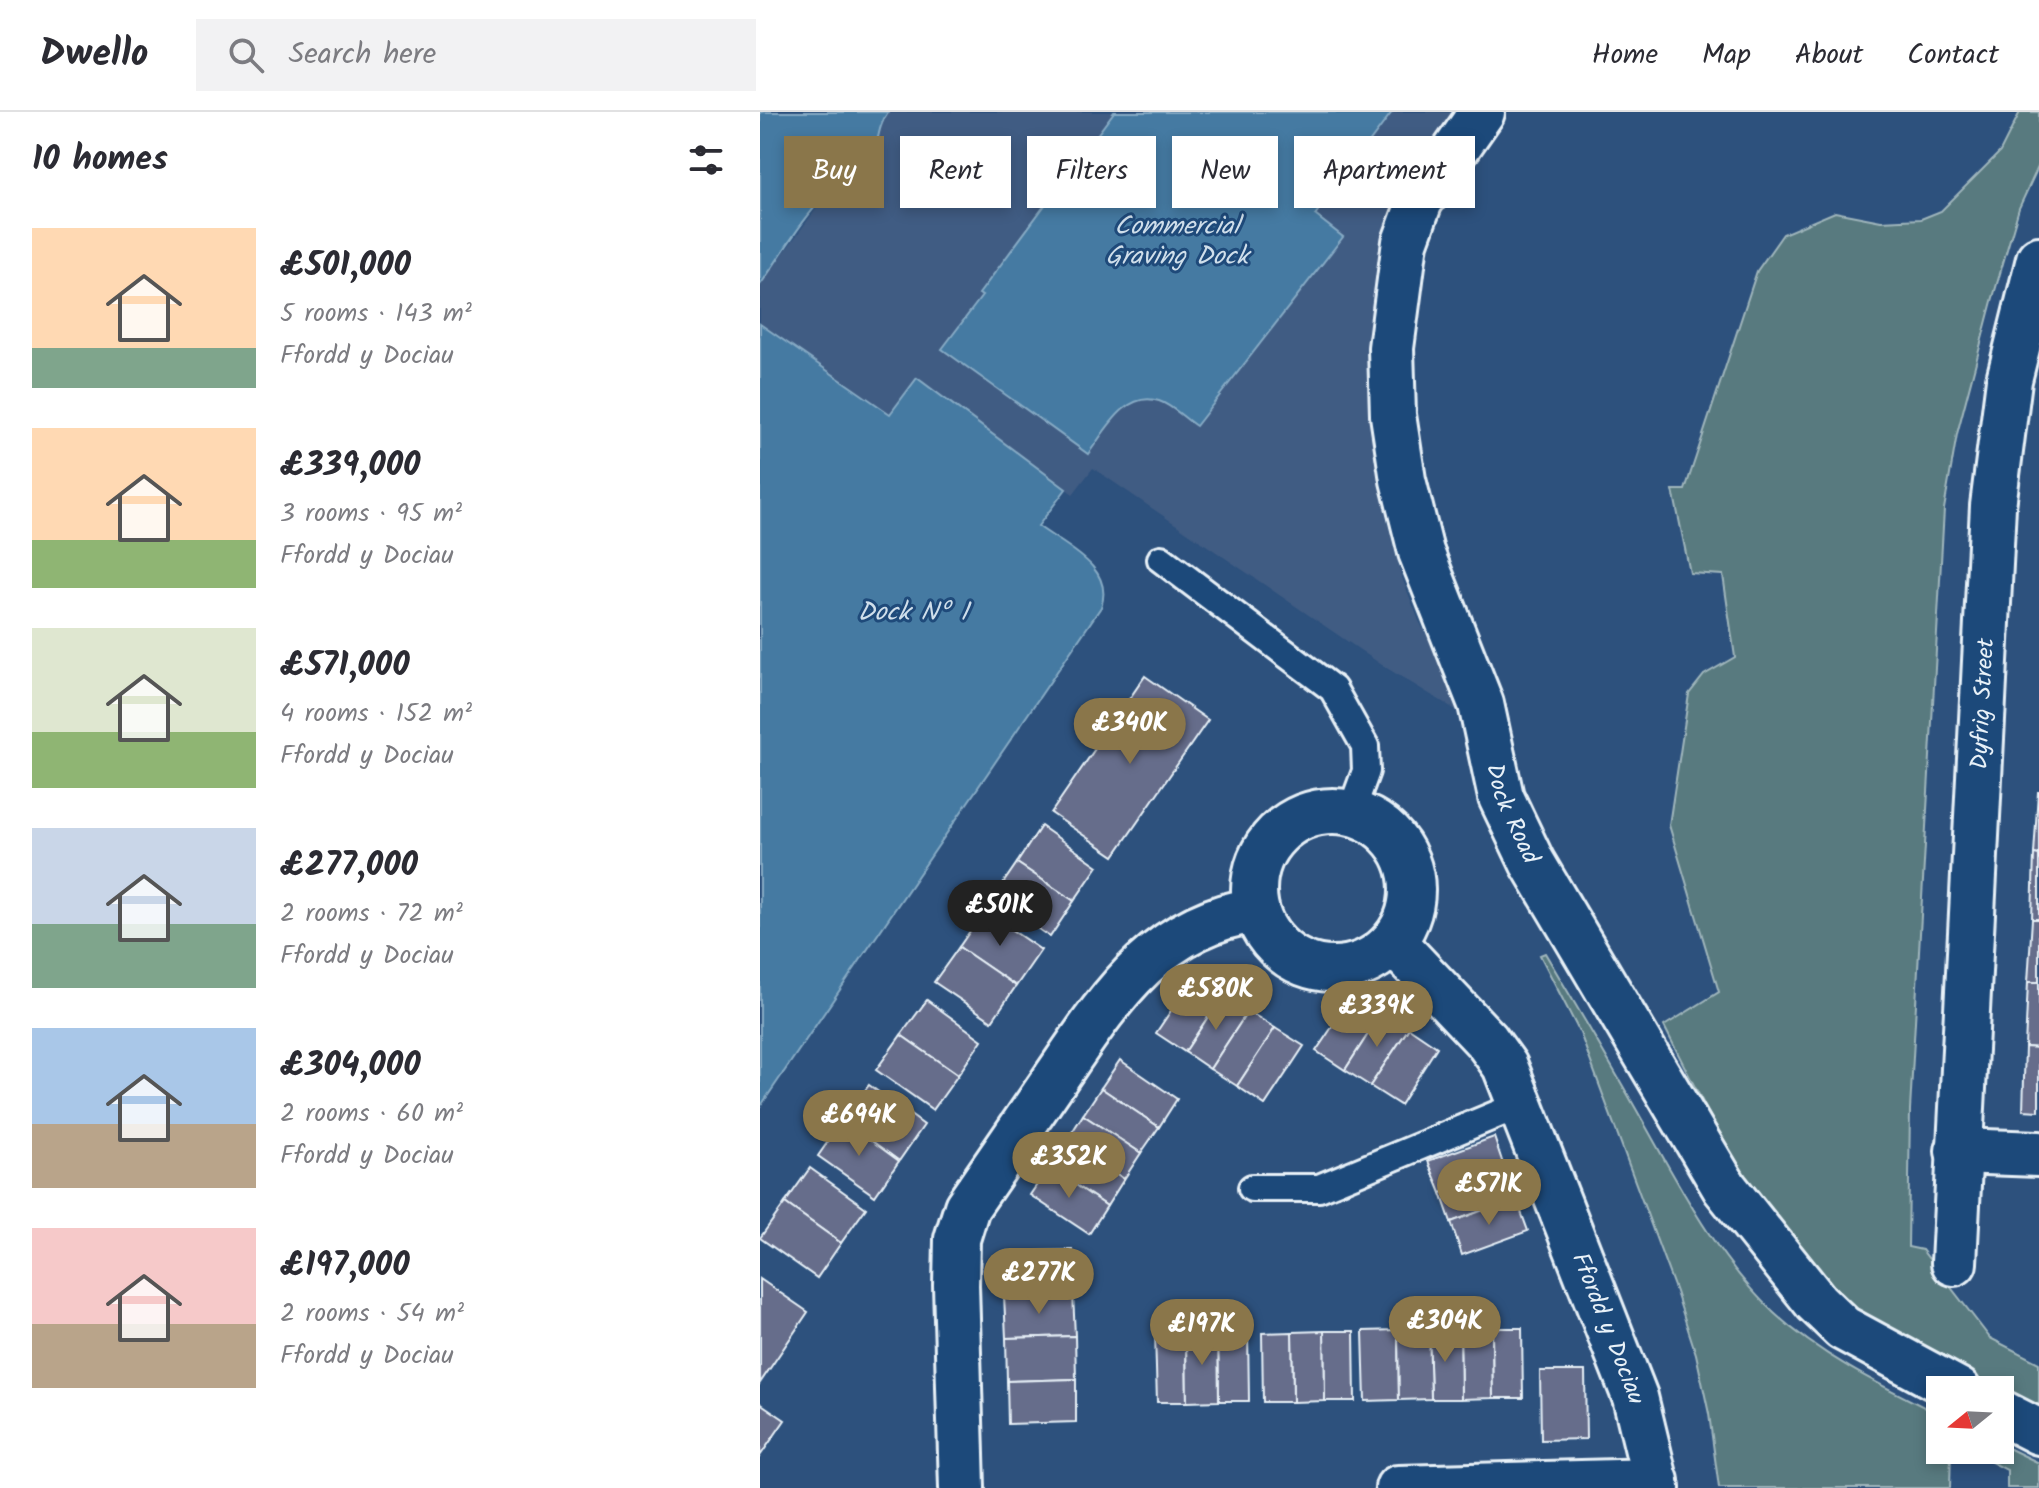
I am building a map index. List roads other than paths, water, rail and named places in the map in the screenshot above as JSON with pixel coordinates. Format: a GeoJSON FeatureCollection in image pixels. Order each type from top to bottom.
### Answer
{"type":"FeatureCollection","features":[{"type":"Feature","properties":{"kind":"street","name":"Dock Road"},"geometry":{"type":"LineString","coordinates":[[1482,112],[1420,201],[1405,242],[1391,348],[1392,388],[1403,480],[1421,552],[1481,704],[1501,797],[1532,862],[1725,1188],[1816,1302],[1843,1328],[1932,1376]]}},
{"type":"Feature","properties":{"kind":"street","name":"Dyfrig Street"},"geometry":{"type":"LineString","coordinates":[[1954,1263],[1993,506],[2009,380],[2039,259]]}},
{"type":"Feature","properties":{"kind":"street"},"geometry":{"type":"LineString","coordinates":[[1324,811],[1351,812],[1376,823],[1396,842],[1409,866],[1413,893],[1407,919],[1394,943],[1375,959],[1352,968],[1327,970],[1303,964],[1282,952],[1266,933],[1256,910],[1254,883],[1261,857],[1276,834],[1298,818],[1324,811]]}},
{"type":"Feature","properties":{"kind":"street"},"geometry":{"type":"LineString","coordinates":[[962,1488],[956,1285],[957,1239],[967,1207],[1131,974],[1185,933],[1224,915],[1256,910]]}},
{"type":"Feature","properties":{"kind":"street","name":"Ffordd y Dociau"},"geometry":{"type":"LineString","coordinates":[[1394,943],[1487,1041],[1505,1066],[1635,1397],[1656,1484],[1398,1488]]}},
{"type":"Feature","properties":{"kind":"street"},"geometry":{"type":"LineString","coordinates":[[1958,1151],[2039,1154]]}},
{"type":"Feature","properties":{"kind":"street"},"geometry":{"type":"LineString","coordinates":[[2014,1419],[2039,1432]]}},
{"type":"Feature","properties":{"kind":"lane"},"geometry":{"type":"LineString","coordinates":[[1161,559],[1333,689],[1365,746],[1366,771],[1351,812]]}},
{"type":"Feature","properties":{"kind":"lane"},"geometry":{"type":"LineString","coordinates":[[1252,1188],[1319,1188],[1522,1104]]}},
{"type":"Feature","properties":{"kind":"water"},"geometry":{"type":"Polygon","coordinates":[[[760,112],[888,112],[879,136],[784,136],[784,208],[815,208],[760,285],[760,112]]]}},
{"type":"Feature","properties":{"kind":"water","name":"Commercial Graving Dock"},"geometry":{"type":"Polygon","coordinates":[[[1114,112],[1392,112],[1374,136],[1294,136],[1294,208],[1320,208],[1315,215],[1343,237],[1196,426],[1164,403],[1147,399],[1126,407],[1117,415],[1088,454],[942,349],[1043,208],[1156,208],[1156,136],[1096,136],[1114,112]]]}},
{"type":"Feature","properties":{"kind":"water","name":"Dock Nº 1"},"geometry":{"type":"Polygon","coordinates":[[[760,324],[890,414],[917,378],[1066,489],[1038,526],[1074,550],[1095,569],[1103,593],[1101,607],[760,1107],[760,324]]]}}]}
